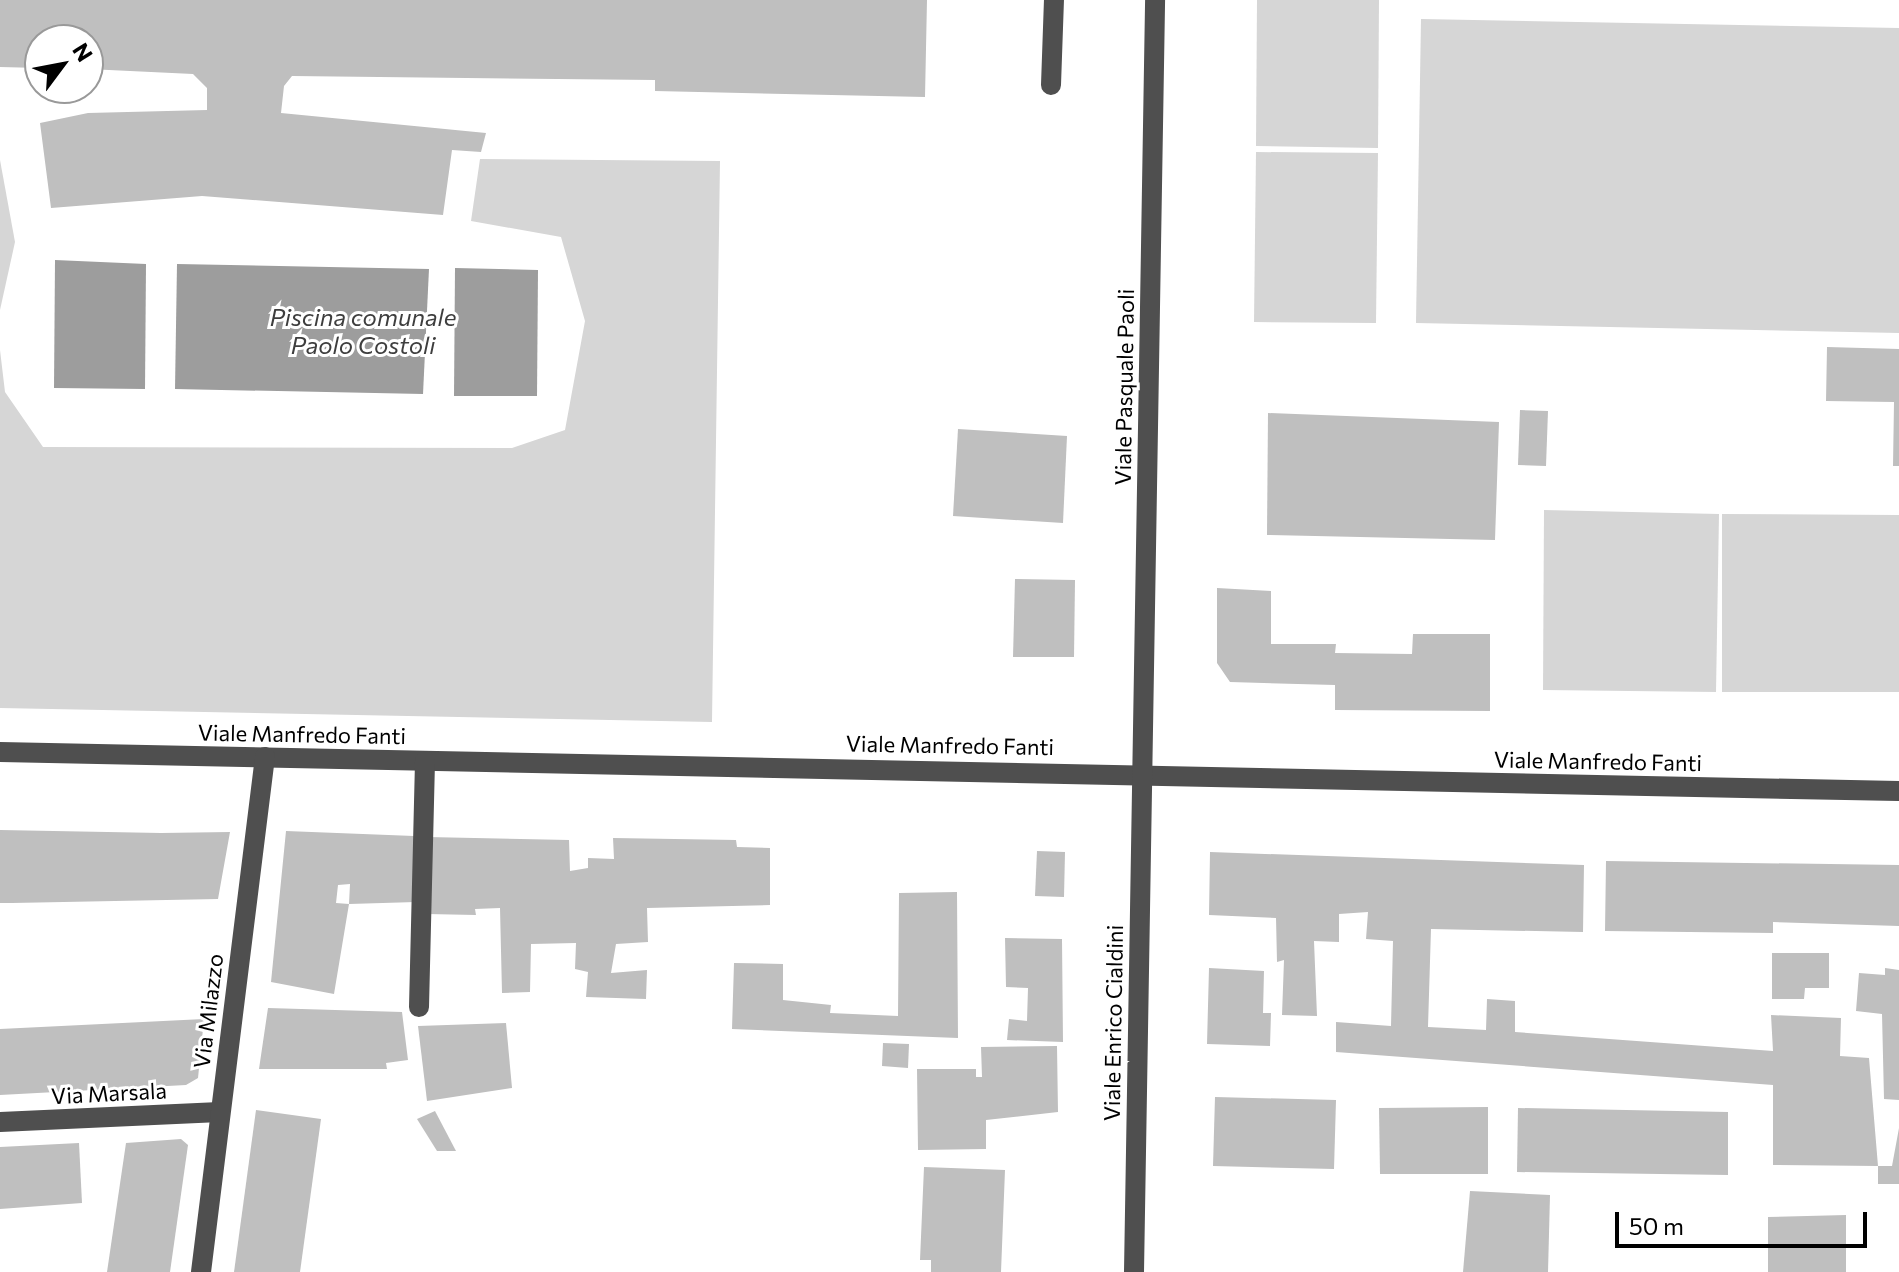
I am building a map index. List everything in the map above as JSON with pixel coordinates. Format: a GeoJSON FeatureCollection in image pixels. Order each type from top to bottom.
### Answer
{"type":"FeatureCollection","features":[{"type":"Feature","properties":{"kind":"street"},"geometry":{"type":"LineString","coordinates":[[1051,85],[1054,0]]}},
{"type":"Feature","properties":{"kind":"street","name":"Viale Pasquale Paoli"},"geometry":{"type":"LineString","coordinates":[[1142,775],[1155,0]]}},
{"type":"Feature","properties":{"kind":"street","name":"Viale Manfredo Fanti"},"geometry":{"type":"LineString","coordinates":[[0,752],[1899,791]]}},
{"type":"Feature","properties":{"kind":"street","name":"Via Milazzo"},"geometry":{"type":"LineString","coordinates":[[201,1272],[265,757]]}},
{"type":"Feature","properties":{"kind":"street"},"geometry":{"type":"LineString","coordinates":[[419,1007],[425,761]]}},
{"type":"Feature","properties":{"kind":"street","name":"Viale Enrico Cialdini"},"geometry":{"type":"LineString","coordinates":[[1134,1272],[1142,775]]}},
{"type":"Feature","properties":{"kind":"street","name":"Via Marsala"},"geometry":{"type":"LineString","coordinates":[[0,1122],[220,1112]]}},
{"type":"Feature","properties":{"kind":"shaded area"},"geometry":{"type":"Polygon","coordinates":[[[1257,0],[1379,0],[1378,148],[1256,146],[1257,0]]]}},
{"type":"Feature","properties":{"kind":"shaded area"},"geometry":{"type":"Polygon","coordinates":[[[1421,19],[1899,28],[1899,333],[1416,323],[1421,19]]]}},
{"type":"Feature","properties":{"kind":"shaded area"},"geometry":{"type":"Polygon","coordinates":[[[1256,152],[1378,153],[1376,323],[1254,322],[1256,152]]]}},
{"type":"Feature","properties":{"kind":"shaded area"},"geometry":{"type":"Polygon","coordinates":[[[480,159],[720,161],[712,722],[0,708],[0,350],[5,392],[43,447],[512,448],[565,430],[585,321],[561,237],[471,221],[480,159]]]}},
{"type":"Feature","properties":{"kind":"shaded area"},"geometry":{"type":"Polygon","coordinates":[[[0,160],[15,242],[0,310],[0,160]]]}},
{"type":"Feature","properties":{"kind":"shaded area"},"geometry":{"type":"Polygon","coordinates":[[[1544,510],[1719,514],[1716,692],[1543,690],[1544,510]]]}},
{"type":"Feature","properties":{"kind":"shaded area"},"geometry":{"type":"Polygon","coordinates":[[[1722,514],[1899,515],[1899,692],[1722,692],[1722,514]]]}},
{"type":"Feature","properties":{"kind":"water"},"geometry":{"type":"Polygon","coordinates":[[[55,260],[146,264],[145,389],[54,388],[55,260]]]}},
{"type":"Feature","properties":{"kind":"water","name":"Piscina comunale Paolo Costoli"},"geometry":{"type":"Polygon","coordinates":[[[177,264],[429,269],[423,394],[175,389],[177,264]]]}},
{"type":"Feature","properties":{"kind":"water","name":"Piscina comunale Paolo Costoli"},"geometry":{"type":"Polygon","coordinates":[[[455,268],[538,270],[537,396],[454,396],[455,268]]]}},
{"type":"Feature","properties":{"kind":"building"},"geometry":{"type":"Polygon","coordinates":[[[0,0],[927,0],[925,97],[655,91],[655,80],[292,76],[284,86],[281,113],[486,133],[481,152],[452,150],[443,215],[202,196],[51,208],[40,123],[88,113],[207,110],[207,88],[193,74],[104,70],[104,24],[24,24],[24,68],[0,67],[0,0]]]}},
{"type":"Feature","properties":{"kind":"building"},"geometry":{"type":"Polygon","coordinates":[[[1827,347],[1899,349],[1899,466],[1893,466],[1894,402],[1826,401],[1827,347]]]}},
{"type":"Feature","properties":{"kind":"building"},"geometry":{"type":"Polygon","coordinates":[[[1520,410],[1548,411],[1546,466],[1518,465],[1520,410]]]}},
{"type":"Feature","properties":{"kind":"building"},"geometry":{"type":"Polygon","coordinates":[[[1268,413],[1499,422],[1495,540],[1267,535],[1268,413]]]}},
{"type":"Feature","properties":{"kind":"building"},"geometry":{"type":"Polygon","coordinates":[[[958,429],[1067,436],[1063,523],[953,516],[958,429]]]}},
{"type":"Feature","properties":{"kind":"building"},"geometry":{"type":"Polygon","coordinates":[[[1015,579],[1075,580],[1074,657],[1013,657],[1015,579]]]}},
{"type":"Feature","properties":{"kind":"building"},"geometry":{"type":"Polygon","coordinates":[[[1217,588],[1271,591],[1271,644],[1336,644],[1335,653],[1412,654],[1413,634],[1490,634],[1490,711],[1335,710],[1335,685],[1230,682],[1217,663],[1217,588]]]}},
{"type":"Feature","properties":{"kind":"building"},"geometry":{"type":"Polygon","coordinates":[[[0,830],[230,832],[218,899],[0,903],[0,830]]]}},
{"type":"Feature","properties":{"kind":"building"},"geometry":{"type":"Polygon","coordinates":[[[286,831],[414,836],[416,902],[349,904],[334,994],[271,982],[286,831]],[[350,884],[338,885],[336,903],[349,904],[350,884]]]}},
{"type":"Feature","properties":{"kind":"building"},"geometry":{"type":"Polygon","coordinates":[[[427,837],[569,840],[570,871],[588,868],[588,858],[614,859],[613,838],[736,840],[737,847],[770,848],[770,905],[647,908],[648,942],[616,944],[611,973],[647,970],[646,999],[586,997],[588,972],[575,969],[576,943],[531,944],[530,992],[502,993],[500,908],[475,909],[476,915],[427,914],[427,837]]]}},
{"type":"Feature","properties":{"kind":"building"},"geometry":{"type":"Polygon","coordinates":[[[1037,851],[1065,852],[1064,897],[1035,896],[1037,851]]]}},
{"type":"Feature","properties":{"kind":"building"},"geometry":{"type":"Polygon","coordinates":[[[1210,852],[1584,865],[1583,932],[1431,929],[1428,1027],[1486,1030],[1487,999],[1515,1001],[1515,1032],[1773,1051],[1771,1015],[1841,1018],[1840,1056],[1869,1058],[1878,1166],[1773,1165],[1773,1085],[1336,1052],[1336,1022],[1391,1026],[1393,941],[1366,939],[1368,912],[1339,914],[1339,942],[1314,941],[1317,1016],[1282,1015],[1284,960],[1277,962],[1276,918],[1209,915],[1210,852]]]}},
{"type":"Feature","properties":{"kind":"building"},"geometry":{"type":"Polygon","coordinates":[[[1606,861],[1899,865],[1899,926],[1773,922],[1773,933],[1605,931],[1606,861]]]}},
{"type":"Feature","properties":{"kind":"building"},"geometry":{"type":"Polygon","coordinates":[[[957,892],[958,1038],[732,1029],[734,963],[783,964],[783,1000],[831,1005],[830,1013],[898,1016],[899,893],[957,892]]]}},
{"type":"Feature","properties":{"kind":"building"},"geometry":{"type":"Polygon","coordinates":[[[1005,938],[1062,939],[1063,1042],[1007,1040],[1009,1019],[1027,1021],[1028,988],[1006,987],[1005,938]]]}},
{"type":"Feature","properties":{"kind":"building"},"geometry":{"type":"Polygon","coordinates":[[[1772,953],[1829,953],[1829,988],[1805,988],[1804,999],[1772,999],[1772,953]]]}},
{"type":"Feature","properties":{"kind":"building"},"geometry":{"type":"Polygon","coordinates":[[[1209,968],[1264,971],[1263,1013],[1271,1013],[1270,1046],[1207,1044],[1209,968]]]}},
{"type":"Feature","properties":{"kind":"building"},"geometry":{"type":"Polygon","coordinates":[[[1885,968],[1899,970],[1899,1100],[1884,1099],[1882,1014],[1856,1011],[1859,973],[1885,975],[1885,968]]]}},
{"type":"Feature","properties":{"kind":"building"},"geometry":{"type":"Polygon","coordinates":[[[268,1008],[402,1012],[408,1060],[386,1063],[387,1069],[259,1069],[268,1008]]]}},
{"type":"Feature","properties":{"kind":"building"},"geometry":{"type":"Polygon","coordinates":[[[204,1019],[198,1078],[186,1085],[0,1095],[0,1029],[204,1019]]]}},
{"type":"Feature","properties":{"kind":"building"},"geometry":{"type":"Polygon","coordinates":[[[506,1023],[512,1088],[427,1101],[418,1026],[506,1023]]]}},
{"type":"Feature","properties":{"kind":"building"},"geometry":{"type":"Polygon","coordinates":[[[883,1043],[909,1044],[908,1068],[882,1066],[883,1043]]]}},
{"type":"Feature","properties":{"kind":"building"},"geometry":{"type":"Polygon","coordinates":[[[1057,1046],[1058,1112],[986,1120],[986,1149],[918,1150],[917,1069],[976,1069],[976,1077],[982,1077],[981,1047],[1057,1046]]]}},
{"type":"Feature","properties":{"kind":"building"},"geometry":{"type":"Polygon","coordinates":[[[1215,1097],[1336,1100],[1334,1169],[1213,1166],[1215,1097]]]}},
{"type":"Feature","properties":{"kind":"building"},"geometry":{"type":"Polygon","coordinates":[[[1488,1107],[1488,1174],[1380,1174],[1379,1108],[1488,1107]]]}},
{"type":"Feature","properties":{"kind":"building"},"geometry":{"type":"Polygon","coordinates":[[[1518,1108],[1728,1112],[1728,1175],[1517,1172],[1518,1108]]]}},
{"type":"Feature","properties":{"kind":"building"},"geometry":{"type":"Polygon","coordinates":[[[256,1110],[321,1119],[300,1272],[234,1272],[256,1110]]]}},
{"type":"Feature","properties":{"kind":"building"},"geometry":{"type":"Polygon","coordinates":[[[435,1111],[456,1151],[437,1151],[417,1119],[435,1111]]]}},
{"type":"Feature","properties":{"kind":"building"},"geometry":{"type":"Polygon","coordinates":[[[1899,1128],[1899,1184],[1878,1184],[1878,1166],[1892,1166],[1899,1128]]]}},
{"type":"Feature","properties":{"kind":"building"},"geometry":{"type":"Polygon","coordinates":[[[181,1139],[188,1145],[170,1272],[107,1272],[126,1143],[181,1139]]]}},
{"type":"Feature","properties":{"kind":"building"},"geometry":{"type":"Polygon","coordinates":[[[79,1143],[82,1203],[0,1209],[0,1147],[79,1143]]]}},
{"type":"Feature","properties":{"kind":"building"},"geometry":{"type":"Polygon","coordinates":[[[924,1167],[1005,1170],[1001,1272],[931,1272],[931,1260],[920,1260],[924,1167]]]}},
{"type":"Feature","properties":{"kind":"building"},"geometry":{"type":"Polygon","coordinates":[[[1470,1191],[1550,1195],[1548,1272],[1463,1272],[1470,1191]]]}},
{"type":"Feature","properties":{"kind":"building"},"geometry":{"type":"Polygon","coordinates":[[[1846,1215],[1846,1272],[1768,1272],[1768,1217],[1846,1215]]]}}]}
